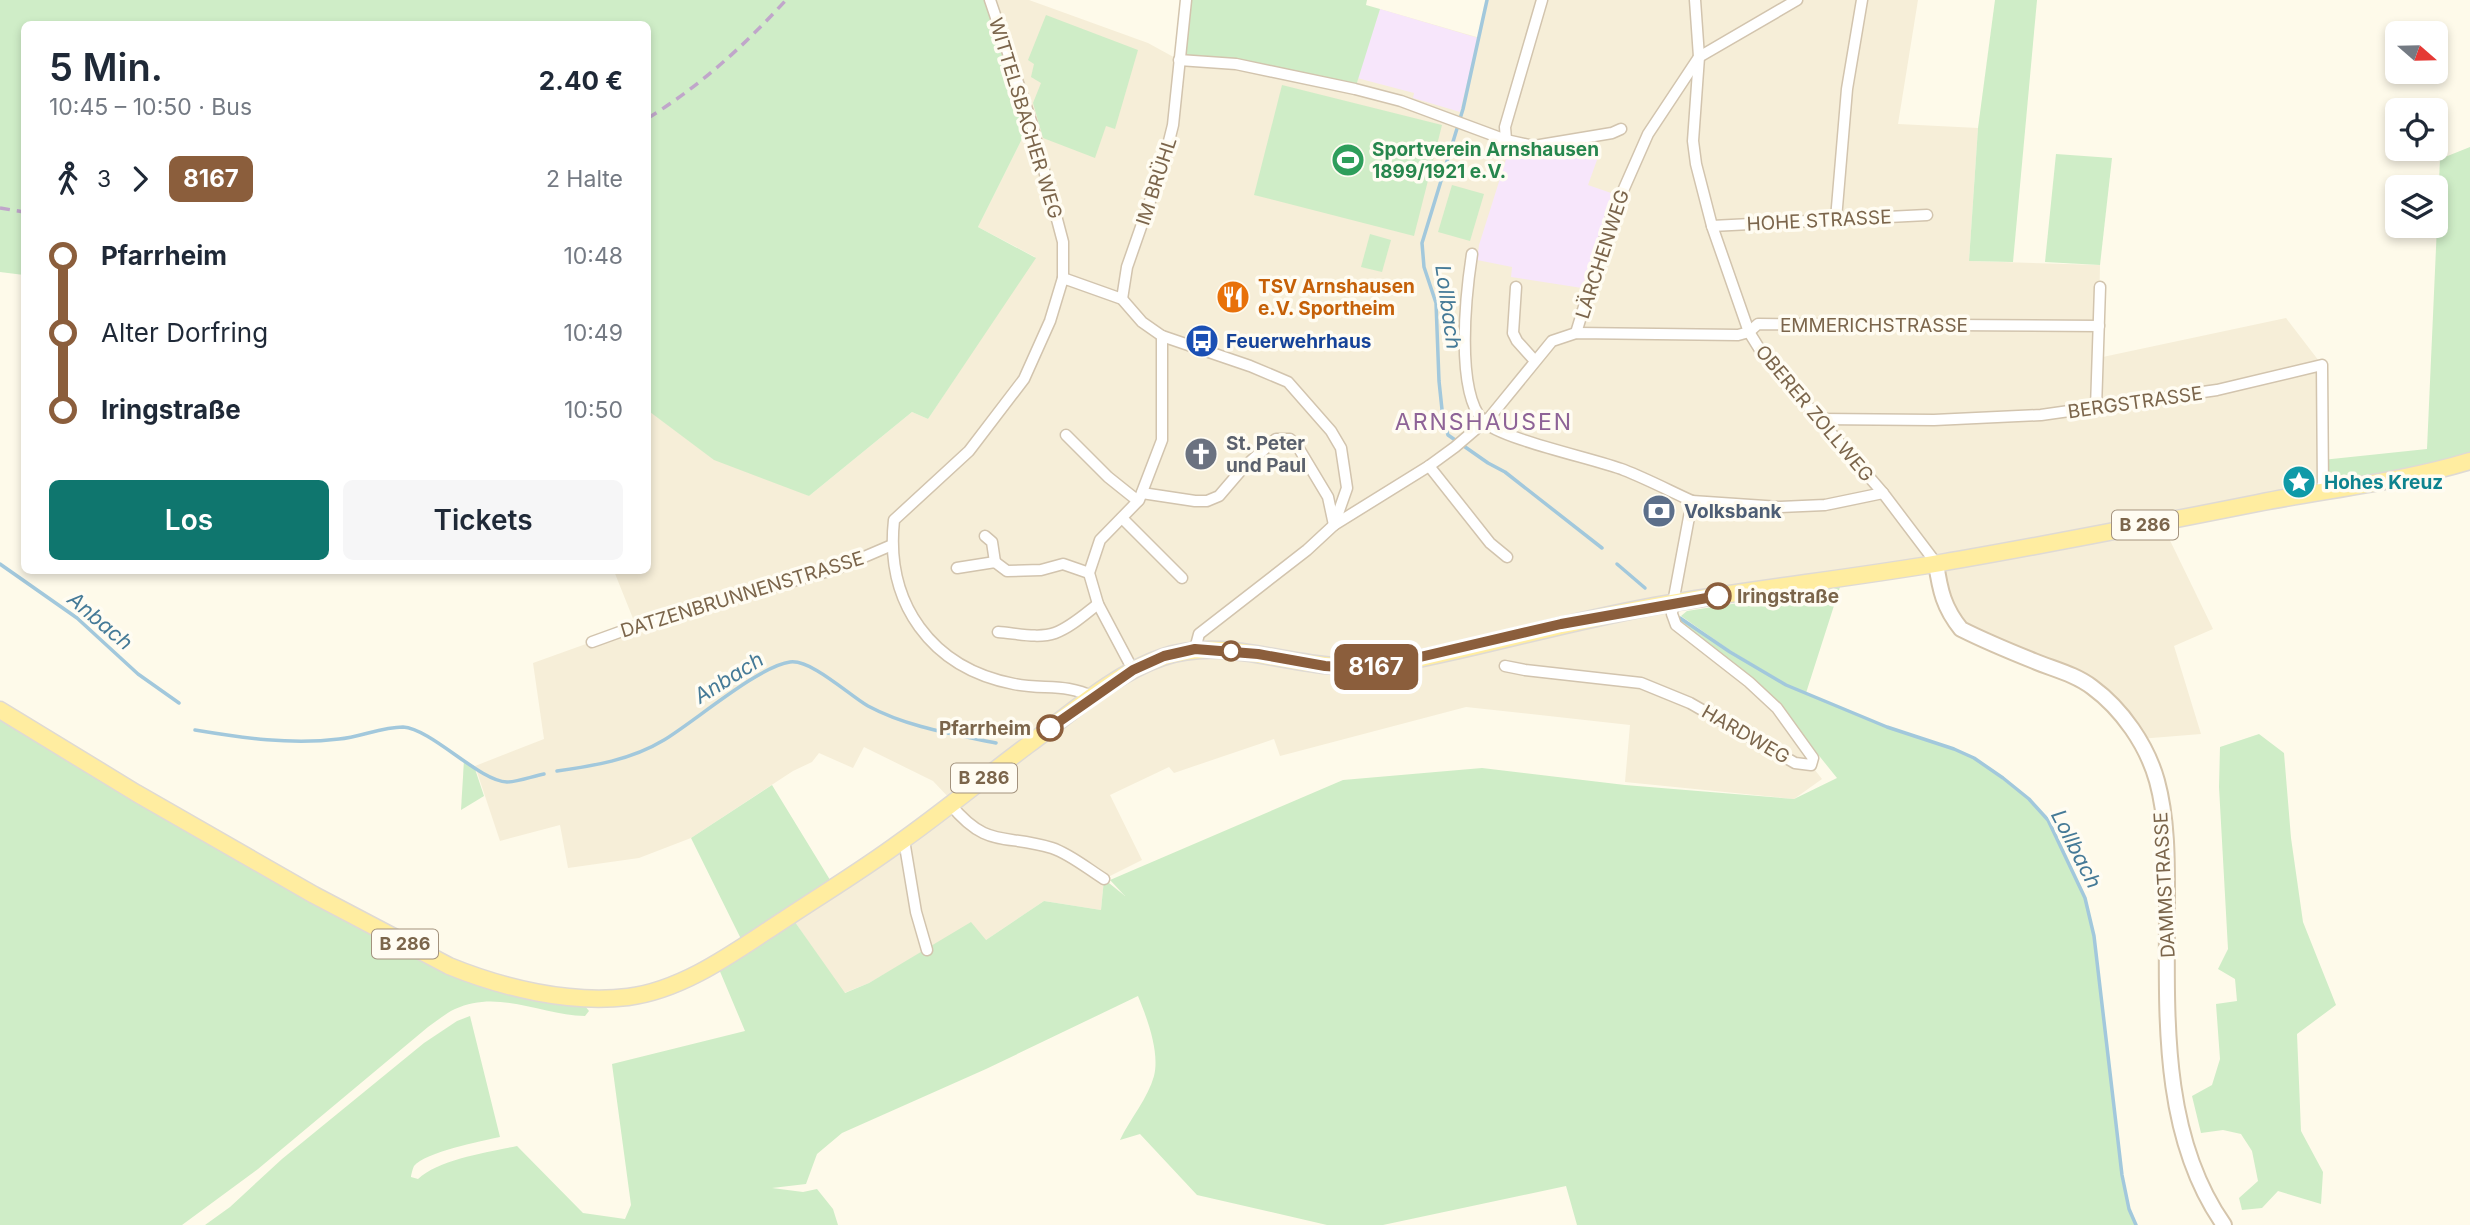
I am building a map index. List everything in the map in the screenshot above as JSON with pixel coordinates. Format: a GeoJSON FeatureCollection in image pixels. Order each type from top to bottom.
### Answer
{"type":"FeatureCollection","features":[{"type":"Feature","properties":{"kind":"main road","name":"B 286"},"geometry":{"type":"LineString","coordinates":[[0,710],[136,793],[423,954],[472,975],[515,987],[594,999],[633,996],[665,988],[716,962],[835,888],[904,840],[1093,697],[1133,670],[1164,656],[1195,649],[1258,654],[1325,666],[1369,669],[1561,624],[1673,603],[1936,564],[2353,485],[2425,475],[2470,461]]}},
{"type":"Feature","properties":{"kind":"street","name":"WITTELSBACHER WEG"},"geometry":{"type":"LineString","coordinates":[[891,545],[894,520],[969,451],[1024,379],[1050,321],[1063,278],[1063,242],[1031,121],[990,0]]}},
{"type":"Feature","properties":{"kind":"street","name":"IM BRÜHL"},"geometry":{"type":"LineString","coordinates":[[1122,299],[1127,267],[1164,161],[1173,125],[1186,0]]}},
{"type":"Feature","properties":{"kind":"street"},"geometry":{"type":"LineString","coordinates":[[1506,140],[1504,127],[1542,0]]}},
{"type":"Feature","properties":{"kind":"street","name":"OBERER ZOLLWEG"},"geometry":{"type":"LineString","coordinates":[[1695,0],[1699,57],[1693,141],[1712,226],[1749,332],[1762,353],[1883,493],[1936,564]]}},
{"type":"Feature","properties":{"kind":"street","name":"LÄRCHENWEG"},"geometry":{"type":"LineString","coordinates":[[1576,333],[1611,218],[1648,134],[1699,57],[1781,5],[1797,0]]}},
{"type":"Feature","properties":{"kind":"street"},"geometry":{"type":"LineString","coordinates":[[1836,219],[1847,89],[1862,0]]}},
{"type":"Feature","properties":{"kind":"street"},"geometry":{"type":"LineString","coordinates":[[1179,60],[1236,64],[1355,89],[1401,101],[1506,140],[1534,146],[1621,129]]}},
{"type":"Feature","properties":{"kind":"street","name":"HOHE STRASSE"},"geometry":{"type":"LineString","coordinates":[[1712,226],[1927,215]]}},
{"type":"Feature","properties":{"kind":"street"},"geometry":{"type":"LineString","coordinates":[[1472,254],[1465,337],[1467,371],[1472,401],[1484,422],[1513,436],[1623,470],[1692,501],[1780,507],[1825,505],[1883,493]]}},
{"type":"Feature","properties":{"kind":"street"},"geometry":{"type":"LineString","coordinates":[[1063,278],[1122,299],[1142,322],[1162,336],[1282,378],[1303,397],[1331,431],[1341,448],[1347,488],[1334,525]]}},
{"type":"Feature","properties":{"kind":"street"},"geometry":{"type":"LineString","coordinates":[[1516,287],[1513,332],[1517,341],[1535,360]]}},
{"type":"Feature","properties":{"kind":"street"},"geometry":{"type":"LineString","coordinates":[[2096,408],[2101,287]]}},
{"type":"Feature","properties":{"kind":"street","name":"EMMERICHSTRASSE"},"geometry":{"type":"LineString","coordinates":[[1195,649],[1199,634],[1307,550],[1334,525],[1429,466],[1464,440],[1484,422],[1552,341],[1576,333],[1738,335],[1749,332],[1758,324],[2099,326]]}},
{"type":"Feature","properties":{"kind":"street"},"geometry":{"type":"LineString","coordinates":[[1133,670],[1098,604],[1089,573],[1100,540],[1140,497],[1161,440],[1162,336]]}},
{"type":"Feature","properties":{"kind":"street","name":"BERGSTRASSE"},"geometry":{"type":"LineString","coordinates":[[1819,419],[1947,419],[2040,415],[2217,390],[2322,365],[2323,491]]}},
{"type":"Feature","properties":{"kind":"street"},"geometry":{"type":"LineString","coordinates":[[1066,435],[1108,477],[1140,497],[1195,501],[1219,496],[1243,468],[1276,439],[1290,439],[1298,447],[1328,497],[1334,525]]}},
{"type":"Feature","properties":{"kind":"street"},"geometry":{"type":"LineString","coordinates":[[1429,466],[1490,543],[1507,557]]}},
{"type":"Feature","properties":{"kind":"street"},"geometry":{"type":"LineString","coordinates":[[1673,603],[1692,501]]}},
{"type":"Feature","properties":{"kind":"street"},"geometry":{"type":"LineString","coordinates":[[1122,518],[1182,578]]}},
{"type":"Feature","properties":{"kind":"street"},"geometry":{"type":"LineString","coordinates":[[985,536],[992,542],[995,562],[1007,571],[1041,570],[1063,564],[1089,573]]}},
{"type":"Feature","properties":{"kind":"street"},"geometry":{"type":"LineString","coordinates":[[891,545],[894,572],[902,600],[933,643],[954,659],[974,671],[1014,684],[1076,688],[1093,697]]}},
{"type":"Feature","properties":{"kind":"street","name":"DATZENBRUNNENSTRASSE"},"geometry":{"type":"LineString","coordinates":[[592,642],[650,621],[836,569],[891,545]]}},
{"type":"Feature","properties":{"kind":"street"},"geometry":{"type":"LineString","coordinates":[[957,568],[995,562]]}},
{"type":"Feature","properties":{"kind":"street","name":"DAMMSTRASSE"},"geometry":{"type":"LineString","coordinates":[[1936,564],[1947,612],[1961,629],[2091,685],[2115,708],[2139,739],[2157,781],[2165,830],[2169,1046],[2176,1110],[2192,1159],[2214,1211],[2224,1225]]}},
{"type":"Feature","properties":{"kind":"street","name":"HARDWEG"},"geometry":{"type":"LineString","coordinates":[[1505,666],[1641,684],[1690,703],[1795,763],[1811,765],[1813,758],[1777,708],[1676,625],[1672,614],[1673,603]]}},
{"type":"Feature","properties":{"kind":"street"},"geometry":{"type":"LineString","coordinates":[[998,632],[1054,634],[1068,627],[1098,604]]}},
{"type":"Feature","properties":{"kind":"street"},"geometry":{"type":"LineString","coordinates":[[950,804],[972,827],[992,838],[1053,849],[1104,879]]}},
{"type":"Feature","properties":{"kind":"street"},"geometry":{"type":"LineString","coordinates":[[904,840],[916,912],[927,950]]}},
{"type":"Feature","properties":{"kind":"shaded area","name":"ARNSHAUSEN"},"geometry":{"type":"Polygon","coordinates":[[[990,0],[1029,0],[1148,43],[1179,60],[1236,64],[1355,88],[1380,9],[1480,38],[1487,0],[1918,0],[1898,124],[1978,128],[1969,261],[2100,265],[2098,358],[2286,318],[2322,365],[2323,491],[2161,522],[2213,629],[2174,646],[2201,734],[2139,739],[2090,685],[1961,629],[1935,564],[1673,603],[1676,625],[1777,708],[1813,758],[1811,765],[1822,779],[1794,799],[1625,782],[1630,725],[1466,707],[1280,756],[1274,739],[1174,773],[1169,767],[1110,795],[1142,860],[1104,879],[1101,910],[1044,901],[986,940],[927,950],[869,983],[844,993],[790,915],[952,801],[933,781],[864,747],[853,768],[819,753],[812,762],[793,771],[691,838],[639,858],[568,868],[560,825],[500,841],[475,766],[544,739],[533,663],[636,626],[615,574],[651,574],[651,412],[809,496],[912,412],[928,419],[1035,257],[978,227],[1031,121],[990,0]]]}},
{"type":"Feature","properties":{"kind":"shaded area"},"geometry":{"type":"Polygon","coordinates":[[[1380,9],[1478,38],[1460,112],[1413,98],[1414,93],[1357,78],[1380,9]]]}},
{"type":"Feature","properties":{"kind":"shaded area"},"geometry":{"type":"Polygon","coordinates":[[[1592,140],[1586,155],[1597,160],[1588,185],[1614,194],[1582,288],[1511,277],[1512,267],[1477,260],[1479,245],[1509,150],[1528,152],[1592,140]]]}},
{"type":"Feature","properties":{"kind":"green space"},"geometry":{"type":"Polygon","coordinates":[[[0,0],[990,0],[1031,121],[978,227],[1036,258],[928,419],[912,412],[809,496],[714,460],[651,413],[651,21],[21,21],[21,275],[0,272],[0,0]]]}},
{"type":"Feature","properties":{"kind":"green space"},"geometry":{"type":"Polygon","coordinates":[[[1186,0],[1367,0],[1366,5],[1380,9],[1355,89],[1270,72],[1179,60],[1186,0]]]}},
{"type":"Feature","properties":{"kind":"green space"},"geometry":{"type":"Polygon","coordinates":[[[1995,0],[2037,0],[2013,262],[1969,261],[1978,128],[1995,0]]]}},
{"type":"Feature","properties":{"kind":"green space"},"geometry":{"type":"Polygon","coordinates":[[[1046,15],[1138,50],[1115,129],[1106,126],[1095,158],[1043,138],[1033,103],[1041,83],[1031,77],[1034,64],[1028,60],[1046,15]]]}},
{"type":"Feature","properties":{"kind":"green space","name":"Sportverein Arnshausen 1899/1921 e.V."},"geometry":{"type":"Polygon","coordinates":[[[1282,85],[1442,125],[1414,236],[1254,195],[1282,85]]]}},
{"type":"Feature","properties":{"kind":"green space"},"geometry":{"type":"Polygon","coordinates":[[[2470,147],[2470,461],[2323,491],[2322,460],[2427,449],[2436,238],[2448,238],[2448,175],[2439,175],[2440,161],[2448,161],[2448,156],[2470,147]]]}},
{"type":"Feature","properties":{"kind":"green space"},"geometry":{"type":"Polygon","coordinates":[[[2056,154],[2112,158],[2100,265],[2045,262],[2056,154]]]}},
{"type":"Feature","properties":{"kind":"green space"},"geometry":{"type":"Polygon","coordinates":[[[1452,185],[1484,194],[1470,241],[1438,232],[1452,185]]]}},
{"type":"Feature","properties":{"kind":"green space"},"geometry":{"type":"Polygon","coordinates":[[[1370,234],[1391,240],[1382,272],[1361,267],[1370,234]]]}},
{"type":"Feature","properties":{"kind":"green space"},"geometry":{"type":"Polygon","coordinates":[[[1840,587],[1806,693],[1887,727],[1974,758],[2029,799],[2048,820],[2085,898],[2094,936],[2122,1175],[2129,1209],[2136,1225],[1577,1225],[1566,1186],[1383,1225],[1327,1225],[1197,1195],[1140,1134],[1120,1140],[1148,1092],[1154,1076],[1152,1035],[1138,996],[986,1069],[842,1133],[817,1154],[806,1184],[772,1188],[803,1192],[817,1189],[833,1209],[838,1225],[205,1225],[230,1207],[282,1159],[424,1043],[457,1021],[470,1016],[500,1137],[430,1156],[414,1166],[411,1177],[418,1179],[451,1161],[517,1146],[583,1213],[625,1219],[631,1205],[612,1064],[745,1031],[716,962],[744,945],[691,838],[772,785],[835,888],[790,915],[845,993],[869,983],[971,922],[986,940],[1044,901],[1101,910],[1104,879],[1125,896],[1110,880],[1343,780],[1482,768],[1625,785],[1794,799],[1837,778],[1779,706],[1680,621],[1680,618],[1730,652],[1793,688],[1731,651],[1681,616],[1687,611],[1840,587]]]}},
{"type":"Feature","properties":{"kind":"green space"},"geometry":{"type":"Polygon","coordinates":[[[0,720],[403,953],[469,981],[585,1006],[589,1011],[585,1016],[569,1015],[504,1002],[487,1002],[452,1011],[428,1027],[258,1169],[182,1225],[0,1225],[0,720]]]}},
{"type":"Feature","properties":{"kind":"green space"},"geometry":{"type":"Polygon","coordinates":[[[2259,734],[2284,753],[2291,838],[2303,922],[2336,1005],[2297,1034],[2301,1131],[2323,1172],[2321,1204],[2278,1191],[2262,1208],[2242,1210],[2239,1198],[2258,1181],[2252,1151],[2241,1134],[2223,1130],[2201,1133],[2192,1096],[2212,1085],[2220,1059],[2216,1004],[2237,1001],[2235,979],[2218,969],[2228,949],[2219,787],[2220,747],[2259,734]]]}},
{"type":"Feature","properties":{"kind":"green space"},"geometry":{"type":"Polygon","coordinates":[[[464,760],[474,766],[484,796],[461,810],[464,760]]]}},
{"type":"Feature","properties":{"kind":"waterway","name":"Lollbach"},"geometry":{"type":"LineString","coordinates":[[1487,0],[1463,109],[1422,243],[1424,267],[1436,303],[1443,419],[1448,435],[1505,472],[1602,548]]}},
{"type":"Feature","properties":{"kind":"waterway","name":"Anbach"},"geometry":{"type":"LineString","coordinates":[[0,564],[77,618],[138,674],[179,703]]}},
{"type":"Feature","properties":{"kind":"waterway","name":"Lollbach"},"geometry":{"type":"LineString","coordinates":[[1617,564],[1645,588]]}},
{"type":"Feature","properties":{"kind":"waterway","name":"Lollbach"},"geometry":{"type":"LineString","coordinates":[[1680,618],[1786,685],[1887,727],[1974,758],[2029,799],[2048,820],[2085,898],[2094,936],[2122,1175],[2129,1209],[2136,1225]]}},
{"type":"Feature","properties":{"kind":"waterway","name":"Anbach"},"geometry":{"type":"LineString","coordinates":[[557,771],[612,761],[651,747],[761,673],[790,662],[808,666],[868,706],[898,719],[996,743]]}},
{"type":"Feature","properties":{"kind":"waterway","name":"Anbach"},"geometry":{"type":"LineString","coordinates":[[195,730],[249,738],[321,741],[403,727],[428,736],[469,765],[496,779],[511,782],[544,774]]}},
{"type":"Feature","properties":{"kind":"railway"},"geometry":{"type":"LineString","coordinates":[[651,116],[721,64],[786,0]]}},
{"type":"Feature","properties":{"kind":"railway"},"geometry":{"type":"LineString","coordinates":[[0,208],[21,212]]}},
{"type":"Feature","properties":{"kind":"bus line","name":"8167"},"geometry":{"type":"LineString","coordinates":[[1050,728],[1133,670],[1164,656],[1195,649],[1215,649],[1325,666],[1369,669],[1561,624],[1718,596]]}},
{"type":"Feature","properties":{"kind":"place","name":"Sportverein Arnshausen 1899/1921 e.V."},"geometry":{"type":"Point","coordinates":[1348,160]}},
{"type":"Feature","properties":{"kind":"place","name":"TSV Arnshausen e.V. Sportheim"},"geometry":{"type":"Point","coordinates":[1233,297]}},
{"type":"Feature","properties":{"kind":"place","name":"Feuerwehrhaus"},"geometry":{"type":"Point","coordinates":[1202,341]}},
{"type":"Feature","properties":{"kind":"place","name":"St. Peter und Paul"},"geometry":{"type":"Point","coordinates":[1201,454]}},
{"type":"Feature","properties":{"kind":"place","name":"Hohes Kreuz"},"geometry":{"type":"Point","coordinates":[2299,482]}},
{"type":"Feature","properties":{"kind":"place","name":"Volksbank"},"geometry":{"type":"Point","coordinates":[1659,511]}},
{"type":"Feature","properties":{"kind":"place","name":"Iringstraße"},"geometry":{"type":"Point","coordinates":[1718,596]}},
{"type":"Feature","properties":{"kind":"place","name":"Pfarrheim"},"geometry":{"type":"Point","coordinates":[1050,728]}},
{"type":"Feature","properties":{"kind":"district","name":"ARNSHAUSEN"},"geometry":{"type":"Point","coordinates":[1484,422]}}]}
